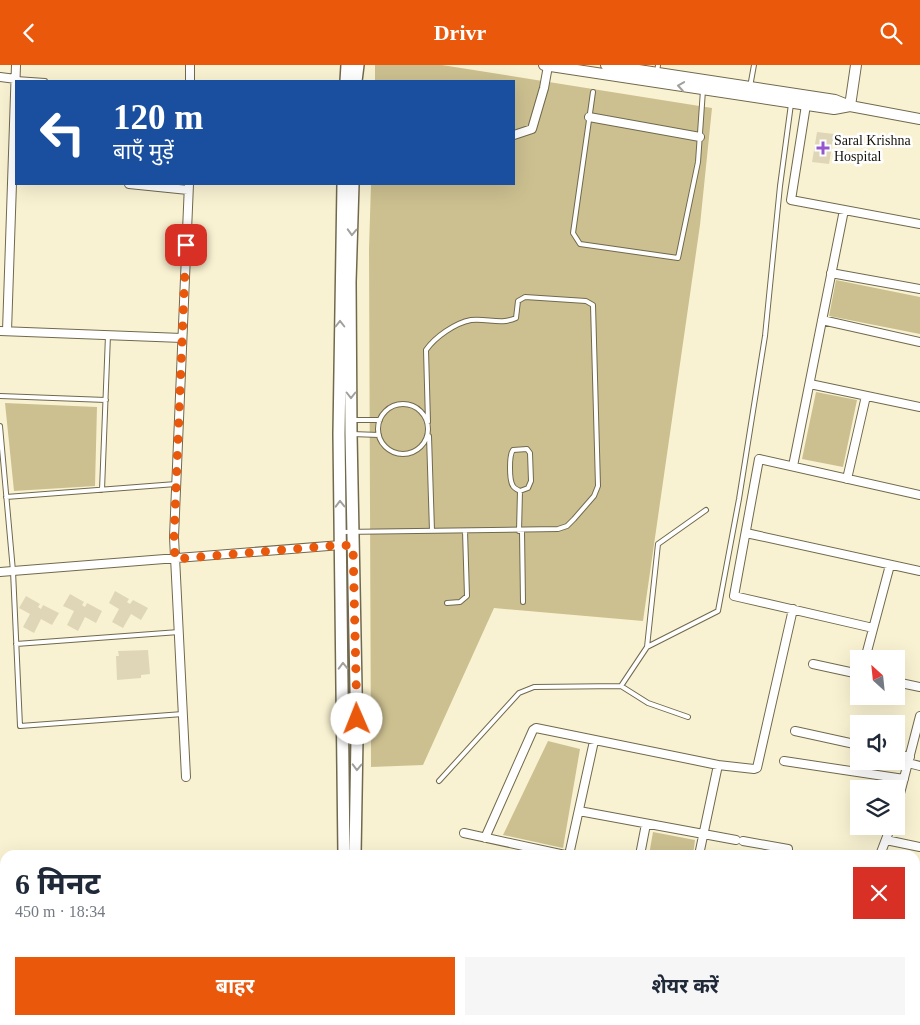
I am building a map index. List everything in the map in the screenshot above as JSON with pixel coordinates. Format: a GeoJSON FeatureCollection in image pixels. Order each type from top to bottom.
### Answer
{"type":"FeatureCollection","features":[{"type":"Feature","properties":{"kind":"main road"},"geometry":{"type":"LineString","coordinates":[[346,80],[347,65]]}},
{"type":"Feature","properties":{"kind":"main road"},"geometry":{"type":"LineString","coordinates":[[356,80],[358,65]]}},
{"type":"Feature","properties":{"kind":"main road"},"geometry":{"type":"LineString","coordinates":[[343,185],[345,420],[351,434],[358,738],[356,850]]}},
{"type":"Feature","properties":{"kind":"main road"},"geometry":{"type":"LineString","coordinates":[[344,850],[339,434],[345,420],[353,185]]}},
{"type":"Feature","properties":{"kind":"street"},"geometry":{"type":"LineString","coordinates":[[0,77],[16,79],[16,65]]}},
{"type":"Feature","properties":{"kind":"street"},"geometry":{"type":"LineString","coordinates":[[190,65],[190,80]]}},
{"type":"Feature","properties":{"kind":"street"},"geometry":{"type":"LineString","coordinates":[[544,65],[606,67],[656,73],[750,92],[791,103],[834,109],[850,106]]}},
{"type":"Feature","properties":{"kind":"street"},"geometry":{"type":"LineString","coordinates":[[515,135],[532,129],[542,96],[548,65]]}},
{"type":"Feature","properties":{"kind":"street"},"geometry":{"type":"LineString","coordinates":[[850,106],[856,65]]}},
{"type":"Feature","properties":{"kind":"street"},"geometry":{"type":"LineString","coordinates":[[656,73],[703,90],[750,92],[835,100],[850,106],[920,119]]}},
{"type":"Feature","properties":{"kind":"street"},"geometry":{"type":"LineString","coordinates":[[806,105],[791,200],[920,224]]}},
{"type":"Feature","properties":{"kind":"street"},"geometry":{"type":"LineString","coordinates":[[589,117],[700,137]]}},
{"type":"Feature","properties":{"kind":"street"},"geometry":{"type":"LineString","coordinates":[[15,126],[9,268],[3,331],[182,338]]}},
{"type":"Feature","properties":{"kind":"street"},"geometry":{"type":"LineString","coordinates":[[149,185],[188,187],[174,537],[186,777]]}},
{"type":"Feature","properties":{"kind":"street"},"geometry":{"type":"LineString","coordinates":[[793,466],[844,210]]}},
{"type":"Feature","properties":{"kind":"street"},"geometry":{"type":"LineString","coordinates":[[0,268],[9,268]]}},
{"type":"Feature","properties":{"kind":"street"},"geometry":{"type":"LineString","coordinates":[[831,273],[920,289]]}},
{"type":"Feature","properties":{"kind":"street"},"geometry":{"type":"LineString","coordinates":[[822,320],[920,342]]}},
{"type":"Feature","properties":{"kind":"street"},"geometry":{"type":"LineString","coordinates":[[810,384],[920,407]]}},
{"type":"Feature","properties":{"kind":"street"},"geometry":{"type":"LineString","coordinates":[[846,479],[866,396]]}},
{"type":"Feature","properties":{"kind":"street"},"geometry":{"type":"LineString","coordinates":[[873,628],[734,596],[760,459],[920,495]]}},
{"type":"Feature","properties":{"kind":"street"},"geometry":{"type":"LineString","coordinates":[[746,533],[920,571]]}},
{"type":"Feature","properties":{"kind":"street"},"geometry":{"type":"LineString","coordinates":[[0,573],[341,545],[353,546]]}},
{"type":"Feature","properties":{"kind":"street"},"geometry":{"type":"LineString","coordinates":[[867,650],[890,565]]}},
{"type":"Feature","properties":{"kind":"street"},"geometry":{"type":"LineString","coordinates":[[485,838],[534,729],[539,728],[594,741],[718,765],[754,769],[758,766],[793,609]]}},
{"type":"Feature","properties":{"kind":"street"},"geometry":{"type":"LineString","coordinates":[[812,664],[850,672]]}},
{"type":"Feature","properties":{"kind":"street"},"geometry":{"type":"LineString","coordinates":[[905,684],[920,687]]}},
{"type":"Feature","properties":{"kind":"street"},"geometry":{"type":"LineString","coordinates":[[784,761],[904,779],[920,716]]}},
{"type":"Feature","properties":{"kind":"street"},"geometry":{"type":"LineString","coordinates":[[794,731],[850,743]]}},
{"type":"Feature","properties":{"kind":"street"},"geometry":{"type":"LineString","coordinates":[[571,850],[594,741]]}},
{"type":"Feature","properties":{"kind":"street"},"geometry":{"type":"LineString","coordinates":[[905,758],[920,766]]}},
{"type":"Feature","properties":{"kind":"street"},"geometry":{"type":"LineString","coordinates":[[700,850],[718,765]]}},
{"type":"Feature","properties":{"kind":"street"},"geometry":{"type":"LineString","coordinates":[[579,811],[788,850]]}},
{"type":"Feature","properties":{"kind":"street"},"geometry":{"type":"LineString","coordinates":[[641,850],[646,824]]}},
{"type":"Feature","properties":{"kind":"street"},"geometry":{"type":"LineString","coordinates":[[464,833],[541,850]]}},
{"type":"Feature","properties":{"kind":"street"},"geometry":{"type":"LineString","coordinates":[[882,850],[888,835]]}},
{"type":"Feature","properties":{"kind":"street"},"geometry":{"type":"LineString","coordinates":[[886,840],[920,847]]}},
{"type":"Feature","properties":{"kind":"lane"},"geometry":{"type":"LineString","coordinates":[[750,92],[752,65]]}},
{"type":"Feature","properties":{"kind":"lane"},"geometry":{"type":"LineString","coordinates":[[16,79],[30,80]]}},
{"type":"Feature","properties":{"kind":"lane"},"geometry":{"type":"LineString","coordinates":[[593,92],[573,233],[580,244],[678,258],[698,162],[703,90]]}},
{"type":"Feature","properties":{"kind":"lane"},"geometry":{"type":"LineString","coordinates":[[647,647],[718,611],[740,499],[766,336],[780,186],[791,103]]}},
{"type":"Feature","properties":{"kind":"lane"},"geometry":{"type":"LineString","coordinates":[[340,532],[520,531],[558,529],[567,526],[594,496],[598,486],[593,305],[586,301],[525,297],[518,301],[516,318],[508,322],[470,320],[448,329],[432,341],[426,350],[432,531]]}},
{"type":"Feature","properties":{"kind":"lane"},"geometry":{"type":"LineString","coordinates":[[102,490],[108,335]]}},
{"type":"Feature","properties":{"kind":"lane"},"geometry":{"type":"LineString","coordinates":[[0,396],[106,399]]}},
{"type":"Feature","properties":{"kind":"lane"},"geometry":{"type":"LineString","coordinates":[[428,422],[424,414],[410,404],[393,406],[386,410],[380,420],[379,435],[385,447],[399,455],[415,452],[422,447],[429,431]]}},
{"type":"Feature","properties":{"kind":"lane"},"geometry":{"type":"LineString","coordinates":[[345,420],[380,420]]}},
{"type":"Feature","properties":{"kind":"lane"},"geometry":{"type":"LineString","coordinates":[[0,425],[13,571],[20,727],[183,714]]}},
{"type":"Feature","properties":{"kind":"lane"},"geometry":{"type":"LineString","coordinates":[[339,434],[379,435]]}},
{"type":"Feature","properties":{"kind":"lane"},"geometry":{"type":"LineString","coordinates":[[528,449],[530,453],[531,481],[528,488],[520,491],[514,487],[511,481],[510,453],[513,450],[528,449]]}},
{"type":"Feature","properties":{"kind":"lane"},"geometry":{"type":"LineString","coordinates":[[6,497],[176,485]]}},
{"type":"Feature","properties":{"kind":"lane"},"geometry":{"type":"LineString","coordinates":[[520,491],[523,602]]}},
{"type":"Feature","properties":{"kind":"lane"},"geometry":{"type":"LineString","coordinates":[[621,687],[647,647],[658,544],[706,510]]}},
{"type":"Feature","properties":{"kind":"lane"},"geometry":{"type":"LineString","coordinates":[[446,603],[460,602],[468,596],[465,531]]}},
{"type":"Feature","properties":{"kind":"lane"},"geometry":{"type":"LineString","coordinates":[[16,643],[179,631]]}},
{"type":"Feature","properties":{"kind":"lane"},"geometry":{"type":"LineString","coordinates":[[439,781],[519,693],[534,687],[621,687],[648,703],[688,717]]}},
{"type":"Feature","properties":{"kind":"shaded area"},"geometry":{"type":"Polygon","coordinates":[[[375,65],[442,65],[712,108],[700,225],[643,621],[494,608],[423,765],[371,767],[369,249],[371,185],[515,185],[515,80],[375,80],[375,65]]]}},
{"type":"Feature","properties":{"kind":"shaded area"},"geometry":{"type":"Polygon","coordinates":[[[836,280],[920,297],[920,334],[829,316],[836,280]]]}},
{"type":"Feature","properties":{"kind":"shaded area"},"geometry":{"type":"Polygon","coordinates":[[[816,392],[857,400],[843,467],[802,459],[816,392]]]}},
{"type":"Feature","properties":{"kind":"shaded area"},"geometry":{"type":"Polygon","coordinates":[[[5,403],[97,407],[95,486],[14,491],[5,403]]]}},
{"type":"Feature","properties":{"kind":"shaded area"},"geometry":{"type":"Polygon","coordinates":[[[548,741],[580,749],[563,848],[503,835],[548,741]]]}},
{"type":"Feature","properties":{"kind":"shaded area"},"geometry":{"type":"Polygon","coordinates":[[[653,832],[695,840],[694,850],[650,850],[653,832]]]}},
{"type":"Feature","properties":{"kind":"building"},"geometry":{"type":"Polygon","coordinates":[[[817,132],[834,134],[829,164],[812,162],[817,132]]]}},
{"type":"Feature","properties":{"kind":"building"},"geometry":{"type":"Polygon","coordinates":[[[115,591],[129,599],[127,602],[130,604],[133,600],[148,608],[141,620],[131,614],[123,628],[112,622],[119,609],[109,603],[115,591]]]}},
{"type":"Feature","properties":{"kind":"building"},"geometry":{"type":"Polygon","coordinates":[[[70,594],[84,602],[82,605],[85,607],[87,603],[102,611],[96,623],[85,617],[78,631],[67,625],[74,611],[63,606],[70,594]]]}},
{"type":"Feature","properties":{"kind":"building"},"geometry":{"type":"Polygon","coordinates":[[[26,596],[40,604],[38,607],[41,609],[43,605],[59,613],[52,625],[41,619],[34,633],[23,627],[30,614],[19,608],[26,596]]]}},
{"type":"Feature","properties":{"kind":"building"},"geometry":{"type":"Polygon","coordinates":[[[148,650],[150,674],[141,675],[141,678],[117,680],[116,656],[119,656],[118,651],[148,650]]]}},
{"type":"Feature","properties":{"kind":"place","name":"Saral Krishna Hospital"},"geometry":{"type":"Point","coordinates":[823,148]}},
{"type":"Feature","properties":{"kind":"route"},"geometry":{"type":"LineString","coordinates":[[186,245],[174,537],[175,559],[341,545],[353,546],[357,719]]}}]}
